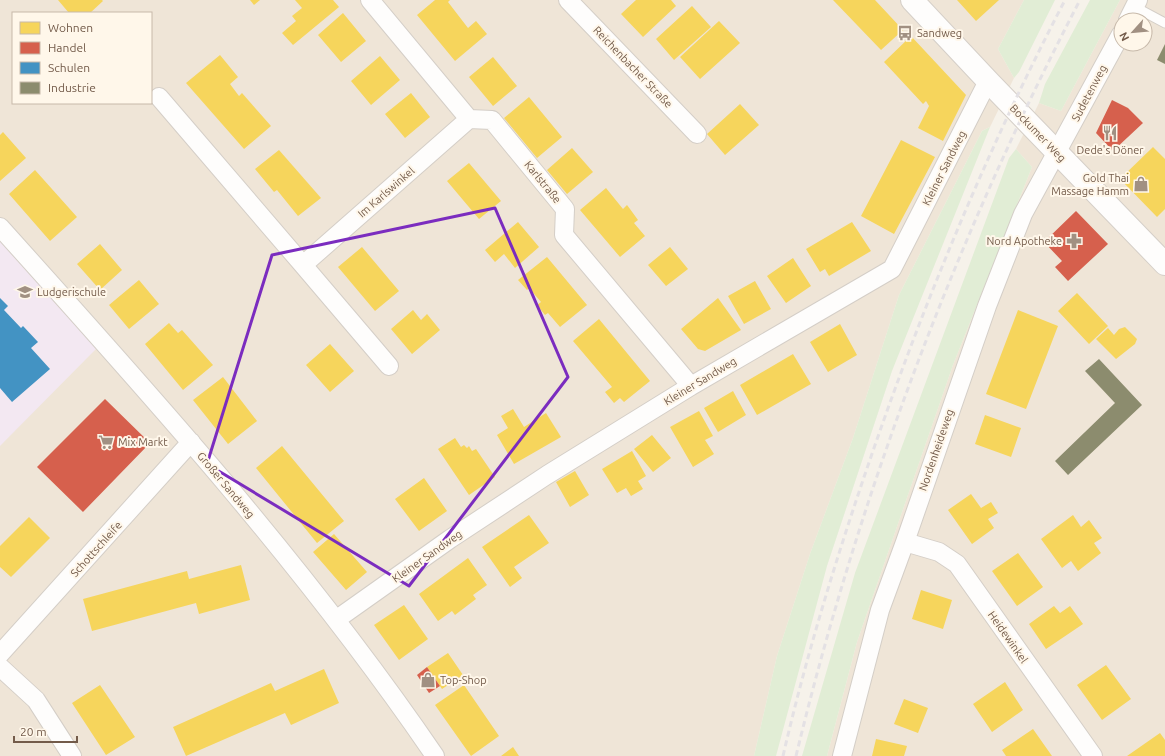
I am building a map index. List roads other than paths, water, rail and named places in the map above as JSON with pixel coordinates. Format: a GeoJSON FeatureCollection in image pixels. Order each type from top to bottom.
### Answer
{"type":"FeatureCollection","features":[{"type":"Feature","properties":{"kind":"main road","name":"Bockumer Weg"},"geometry":{"type":"LineString","coordinates":[[912,0],[1056,153],[1098,193],[1165,264]]}},
{"type":"Feature","properties":{"kind":"street"},"geometry":{"type":"LineString","coordinates":[[370,0],[469,119]]}},
{"type":"Feature","properties":{"kind":"street","name":"Reichenbacher Straße"},"geometry":{"type":"LineString","coordinates":[[568,0],[697,134]]}},
{"type":"Feature","properties":{"kind":"street","name":"Sudetenweg"},"geometry":{"type":"LineString","coordinates":[[1056,153],[1113,49]]}},
{"type":"Feature","properties":{"kind":"street","name":"Kleiner Sandweg"},"geometry":{"type":"LineString","coordinates":[[337,620],[450,539],[547,475],[691,386],[892,269],[988,81]]}},
{"type":"Feature","properties":{"kind":"street"},"geometry":{"type":"LineString","coordinates":[[160,97],[389,366]]}},
{"type":"Feature","properties":{"kind":"street","name":"Im Karlswinkel"},"geometry":{"type":"LineString","coordinates":[[303,265],[469,119]]}},
{"type":"Feature","properties":{"kind":"street","name":"Karlstraße"},"geometry":{"type":"LineString","coordinates":[[469,119],[492,120],[565,209],[564,235],[691,386]]}},
{"type":"Feature","properties":{"kind":"street","name":"Nordenheideweg"},"geometry":{"type":"LineString","coordinates":[[842,756],[880,610],[987,306],[1023,214],[1056,153]]}},
{"type":"Feature","properties":{"kind":"street","name":"Großer Sandweg"},"geometry":{"type":"LineString","coordinates":[[0,227],[191,442],[337,620],[435,756]]}},
{"type":"Feature","properties":{"kind":"street","name":"Schottschleife"},"geometry":{"type":"LineString","coordinates":[[0,654],[191,442]]}},
{"type":"Feature","properties":{"kind":"street","name":"Heidewinkel"},"geometry":{"type":"LineString","coordinates":[[905,542],[939,552],[957,564],[1093,756]]}},
{"type":"Feature","properties":{"kind":"street"},"geometry":{"type":"LineString","coordinates":[[0,667],[36,700],[72,756]]}},
{"type":"Feature","properties":{"kind":"lane"},"geometry":{"type":"LineString","coordinates":[[1134,9],[1165,23]]}},
{"type":"Feature","properties":{"kind":"railway"},"geometry":{"type":"LineString","coordinates":[[783,756],[802,678],[824,601],[861,486],[894,391],[961,221],[1011,109],[1065,0]]}},
{"type":"Feature","properties":{"kind":"railway"},"geometry":{"type":"LineString","coordinates":[[796,756],[821,658],[850,561],[881,465],[915,369],[952,275],[992,182],[1035,90],[1080,0]]}},
{"type":"Feature","properties":{"kind":"place","name":"Sandweg"},"geometry":{"type":"Point","coordinates":[905,33]}},
{"type":"Feature","properties":{"kind":"place","name":"Dede's Döner"},"geometry":{"type":"Point","coordinates":[1110,133]}},
{"type":"Feature","properties":{"kind":"place","name":"Gold Thai Massage Hamm"},"geometry":{"type":"Point","coordinates":[1141,184]}},
{"type":"Feature","properties":{"kind":"place","name":"Nord Apotheke"},"geometry":{"type":"Point","coordinates":[1074,241]}},
{"type":"Feature","properties":{"kind":"place","name":"Ludgerischule"},"geometry":{"type":"Point","coordinates":[25,292]}},
{"type":"Feature","properties":{"kind":"place","name":"Mix Markt"},"geometry":{"type":"Point","coordinates":[106,442]}},
{"type":"Feature","properties":{"kind":"place","name":"Top-Shop"},"geometry":{"type":"Point","coordinates":[428,680]}}]}
